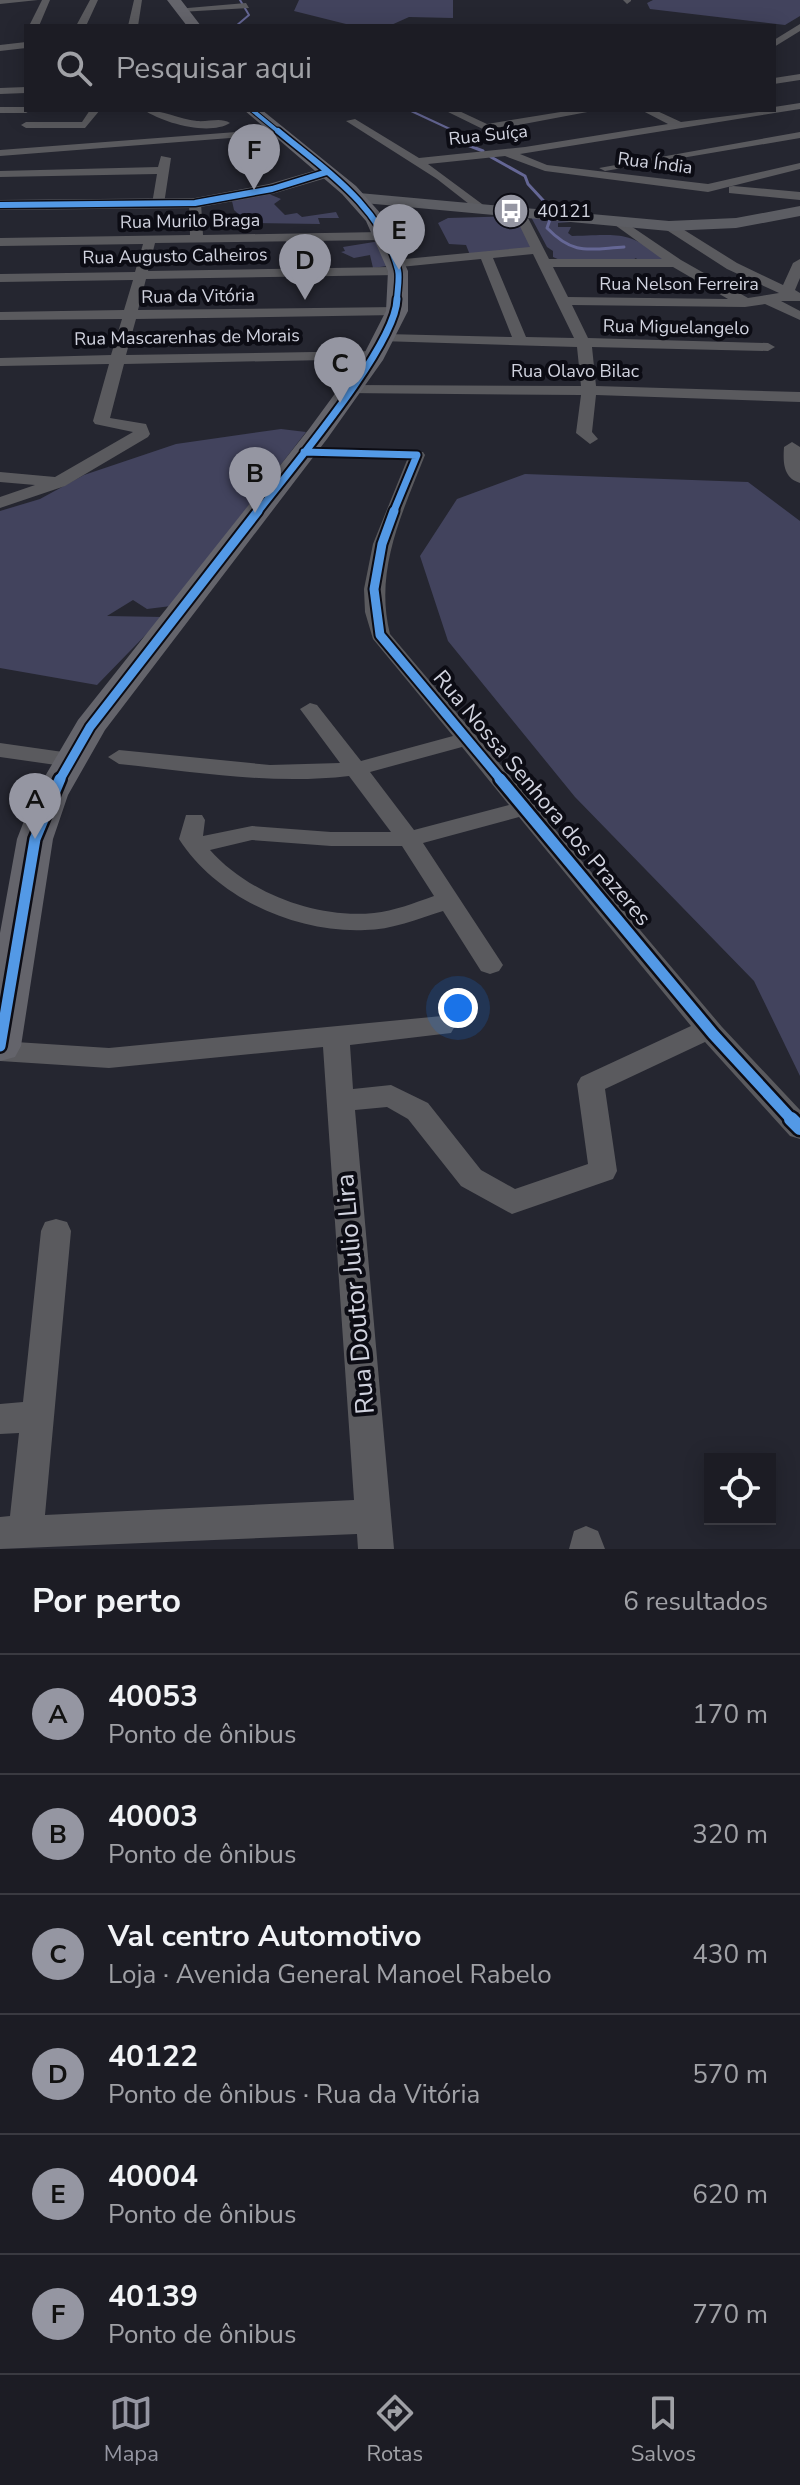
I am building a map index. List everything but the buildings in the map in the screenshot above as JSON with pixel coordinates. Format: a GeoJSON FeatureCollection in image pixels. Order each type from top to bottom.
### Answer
{"type":"FeatureCollection","features":[{"type":"Feature","properties":{"kind":"main road"},"geometry":{"type":"LineString","coordinates":[[177,4],[192,24]]}},
{"type":"Feature","properties":{"kind":"main road"},"geometry":{"type":"LineString","coordinates":[[0,1048],[35,839],[51,795],[90,727],[304,452],[380,347],[397,311],[396,268],[375,219],[359,198],[276,132],[249,118]]}},
{"type":"Feature","properties":{"kind":"main road"},"geometry":{"type":"LineString","coordinates":[[0,205],[195,203],[272,189],[327,172]]}},
{"type":"Feature","properties":{"kind":"main road"},"geometry":{"type":"LineString","coordinates":[[359,198],[669,226],[736,223],[795,214]]}},
{"type":"Feature","properties":{"kind":"street"},"geometry":{"type":"LineString","coordinates":[[0,1],[34,0]]}},
{"type":"Feature","properties":{"kind":"street"},"geometry":{"type":"LineString","coordinates":[[35,24],[46,0]]}},
{"type":"Feature","properties":{"kind":"street"},"geometry":{"type":"LineString","coordinates":[[82,24],[94,0]]}},
{"type":"Feature","properties":{"kind":"street"},"geometry":{"type":"LineString","coordinates":[[133,24],[138,0]]}},
{"type":"Feature","properties":{"kind":"street"},"geometry":{"type":"LineString","coordinates":[[177,4],[246,6]]}},
{"type":"Feature","properties":{"kind":"street"},"geometry":{"type":"LineString","coordinates":[[776,43],[800,27]]}},
{"type":"Feature","properties":{"kind":"street"},"geometry":{"type":"LineString","coordinates":[[786,39],[800,41]]}},
{"type":"Feature","properties":{"kind":"street"},"geometry":{"type":"LineString","coordinates":[[0,48],[24,45]]}},
{"type":"Feature","properties":{"kind":"street"},"geometry":{"type":"LineString","coordinates":[[776,81],[800,77]]}},
{"type":"Feature","properties":{"kind":"street"},"geometry":{"type":"LineString","coordinates":[[0,91],[24,90]]}},
{"type":"Feature","properties":{"kind":"street","name":"Rua Suíça"},"geometry":{"type":"LineString","coordinates":[[776,110],[800,106]]}},
{"type":"Feature","properties":{"kind":"street"},"geometry":{"type":"LineString","coordinates":[[0,110],[24,110]]}},
{"type":"Feature","properties":{"kind":"street"},"geometry":{"type":"LineString","coordinates":[[0,175],[26,125],[28,112]]}},
{"type":"Feature","properties":{"kind":"street"},"geometry":{"type":"LineString","coordinates":[[26,125],[85,125],[94,112]]}},
{"type":"Feature","properties":{"kind":"street"},"geometry":{"type":"LineString","coordinates":[[155,112],[194,124],[249,118]]}},
{"type":"Feature","properties":{"kind":"street"},"geometry":{"type":"LineString","coordinates":[[454,112],[488,127],[525,150]]}},
{"type":"Feature","properties":{"kind":"street"},"geometry":{"type":"LineString","coordinates":[[488,127],[581,112]]}},
{"type":"Feature","properties":{"kind":"street"},"geometry":{"type":"LineString","coordinates":[[650,112],[729,148]]}},
{"type":"Feature","properties":{"kind":"street","name":"Rua Suíça"},"geometry":{"type":"LineString","coordinates":[[417,162],[507,153],[762,112]]}},
{"type":"Feature","properties":{"kind":"street"},"geometry":{"type":"LineString","coordinates":[[351,121],[417,162],[478,207]]}},
{"type":"Feature","properties":{"kind":"street"},"geometry":{"type":"LineString","coordinates":[[0,153],[276,132]]}},
{"type":"Feature","properties":{"kind":"street"},"geometry":{"type":"LineString","coordinates":[[580,172],[800,135]]}},
{"type":"Feature","properties":{"kind":"street"},"geometry":{"type":"LineString","coordinates":[[158,204],[167,142]]}},
{"type":"Feature","properties":{"kind":"street","name":"Rua Índia"},"geometry":{"type":"LineString","coordinates":[[507,153],[537,166],[708,188],[800,166]]}},
{"type":"Feature","properties":{"kind":"street"},"geometry":{"type":"LineString","coordinates":[[0,175],[164,170]]}},
{"type":"Feature","properties":{"kind":"street"},"geometry":{"type":"LineString","coordinates":[[708,188],[800,196]]}},
{"type":"Feature","properties":{"kind":"street"},"geometry":{"type":"LineString","coordinates":[[195,203],[197,239]]}},
{"type":"Feature","properties":{"kind":"street"},"geometry":{"type":"LineString","coordinates":[[528,213],[542,257],[584,344],[589,391],[584,433],[590,439]]}},
{"type":"Feature","properties":{"kind":"street"},"geometry":{"type":"LineString","coordinates":[[619,222],[676,263],[745,303]]}},
{"type":"Feature","properties":{"kind":"street"},"geometry":{"type":"LineString","coordinates":[[669,226],[732,266],[794,295],[800,263]]}},
{"type":"Feature","properties":{"kind":"street","name":"Rua Murilo Braga"},"geometry":{"type":"LineString","coordinates":[[0,242],[381,236]]}},
{"type":"Feature","properties":{"kind":"street"},"geometry":{"type":"LineString","coordinates":[[0,503],[59,482],[142,434],[140,427],[101,421],[150,240]]}},
{"type":"Feature","properties":{"kind":"street"},"geometry":{"type":"LineString","coordinates":[[486,256],[521,342]]}},
{"type":"Feature","properties":{"kind":"street","name":"Rua Augusto Calheiros"},"geometry":{"type":"LineString","coordinates":[[0,278],[396,268],[486,256],[676,263]]}},
{"type":"Feature","properties":{"kind":"street","name":"Rua Nelson Ferreira"},"geometry":{"type":"LineString","coordinates":[[563,301],[745,303],[794,295]]}},
{"type":"Feature","properties":{"kind":"street"},"geometry":{"type":"LineString","coordinates":[[770,301],[800,316]]}},
{"type":"Feature","properties":{"kind":"street","name":"Rua da Vitória"},"geometry":{"type":"LineString","coordinates":[[0,316],[397,311]]}},
{"type":"Feature","properties":{"kind":"street","name":"Rua Miguelangelo"},"geometry":{"type":"LineString","coordinates":[[521,342],[768,347]]}},
{"type":"Feature","properties":{"kind":"street","name":"Rua Mascarenhas de Morais"},"geometry":{"type":"LineString","coordinates":[[0,362],[521,342]]}},
{"type":"Feature","properties":{"kind":"street","name":"Rua Olavo Bilac"},"geometry":{"type":"LineString","coordinates":[[349,390],[589,391],[800,397]]}},
{"type":"Feature","properties":{"kind":"street"},"geometry":{"type":"LineString","coordinates":[[792,447],[791,466],[800,478]]}},
{"type":"Feature","properties":{"kind":"street","name":"Rua Nossa Senhora dos Prazeres"},"geometry":{"type":"LineString","coordinates":[[304,452],[417,455],[384,541],[376,572],[373,616],[391,651],[709,1029],[800,1128]]}},
{"type":"Feature","properties":{"kind":"street"},"geometry":{"type":"LineString","coordinates":[[0,477],[59,482]]}},
{"type":"Feature","properties":{"kind":"street"},"geometry":{"type":"LineString","coordinates":[[310,709],[409,839],[490,965]]}},
{"type":"Feature","properties":{"kind":"street"},"geometry":{"type":"LineString","coordinates":[[119,757],[264,769],[357,768],[464,740]]}},
{"type":"Feature","properties":{"kind":"street"},"geometry":{"type":"LineString","coordinates":[[0,750],[70,760]]}},
{"type":"Feature","properties":{"kind":"street"},"geometry":{"type":"LineString","coordinates":[[194,846],[252,833],[331,839],[409,839],[524,808]]}},
{"type":"Feature","properties":{"kind":"street"},"geometry":{"type":"LineString","coordinates":[[194,820],[191,831],[194,846],[230,881],[243,890],[288,908],[334,920],[380,921],[448,900]]}},
{"type":"Feature","properties":{"kind":"street"},"geometry":{"type":"LineString","coordinates":[[0,1048],[109,1058],[442,1026]]}},
{"type":"Feature","properties":{"kind":"street"},"geometry":{"type":"LineString","coordinates":[[340,1101],[391,1096],[418,1111],[471,1178],[512,1202],[603,1171],[591,1084],[709,1029]]}},
{"type":"Feature","properties":{"kind":"street","name":"Rua Doutor Julio Lira"},"geometry":{"type":"LineString","coordinates":[[336,1038],[352,1275],[375,1532]]}},
{"type":"Feature","properties":{"kind":"street"},"geometry":{"type":"LineString","coordinates":[[56,1231],[37,1417],[13,1534],[375,1532]]}},
{"type":"Feature","properties":{"kind":"street"},"geometry":{"type":"LineString","coordinates":[[0,1419],[37,1417]]}},
{"type":"Feature","properties":{"kind":"shaded area"},"geometry":{"type":"Polygon","coordinates":[[[299,0],[453,0],[453,18],[409,17],[393,24],[346,24],[294,11],[299,0]]]}},
{"type":"Feature","properties":{"kind":"shaded area"},"geometry":{"type":"Polygon","coordinates":[[[653,0],[800,0],[800,16],[785,25],[650,9],[647,3],[653,0]]]}},
{"type":"Feature","properties":{"kind":"shaded area"},"geometry":{"type":"Polygon","coordinates":[[[269,194],[281,199],[274,204],[285,215],[297,213],[302,217],[336,212],[339,218],[318,218],[320,224],[248,223],[234,210],[232,201],[269,194]]]}},
{"type":"Feature","properties":{"kind":"shaded area"},"geometry":{"type":"Polygon","coordinates":[[[516,216],[537,247],[470,255],[466,245],[449,244],[438,223],[448,218],[516,216]]]}},
{"type":"Feature","properties":{"kind":"shaded area"},"geometry":{"type":"Polygon","coordinates":[[[531,217],[567,219],[571,222],[558,223],[558,227],[571,227],[568,233],[572,236],[623,236],[642,243],[669,260],[639,262],[636,258],[625,265],[597,259],[592,262],[562,261],[553,257],[553,251],[547,247],[531,217]]]}},
{"type":"Feature","properties":{"kind":"shaded area"},"geometry":{"type":"Polygon","coordinates":[[[380,241],[387,266],[373,268],[370,255],[354,258],[341,252],[345,251],[343,247],[380,241]]]}},
{"type":"Feature","properties":{"kind":"shaded area"},"geometry":{"type":"Polygon","coordinates":[[[281,429],[306,432],[171,606],[147,609],[133,600],[107,616],[163,617],[97,685],[0,668],[0,511],[40,499],[84,475],[176,444],[281,429]]]}},
{"type":"Feature","properties":{"kind":"shaded area"},"geometry":{"type":"Polygon","coordinates":[[[525,474],[748,482],[800,521],[800,1076],[754,981],[575,797],[448,641],[420,556],[457,499],[525,474]]]}},
{"type":"Feature","properties":{"kind":"waterway"},"geometry":{"type":"LineString","coordinates":[[238,24],[249,15],[240,0]]}},
{"type":"Feature","properties":{"kind":"waterway"},"geometry":{"type":"LineString","coordinates":[[413,112],[452,130],[452,139],[483,151]]}},
{"type":"Feature","properties":{"kind":"waterway"},"geometry":{"type":"LineString","coordinates":[[491,157],[525,176],[528,184],[553,211],[547,228],[557,237],[582,249],[624,247]]}},
{"type":"Feature","properties":{"kind":"cycle path"},"geometry":{"type":"LineString","coordinates":[[0,1046],[35,839],[51,795],[90,727],[318,434],[375,355],[397,311],[398,271],[375,219],[349,190],[254,112]]}},
{"type":"Feature","properties":{"kind":"cycle path"},"geometry":{"type":"LineString","coordinates":[[0,205],[195,203],[272,189],[327,172]]}},
{"type":"Feature","properties":{"kind":"cycle path"},"geometry":{"type":"LineString","coordinates":[[304,452],[417,455],[390,521],[377,566],[374,589],[380,635],[713,1034],[800,1128]]}},
{"type":"Feature","properties":{"kind":"place","name":"40139"},"geometry":{"type":"Point","coordinates":[254,190]}},
{"type":"Feature","properties":{"kind":"place","name":"40121"},"geometry":{"type":"Point","coordinates":[511,211]}},
{"type":"Feature","properties":{"kind":"place","name":"40004"},"geometry":{"type":"Point","coordinates":[399,270]}},
{"type":"Feature","properties":{"kind":"place","name":"40122"},"geometry":{"type":"Point","coordinates":[305,300]}},
{"type":"Feature","properties":{"kind":"place","name":"Val centro Automotivo"},"geometry":{"type":"Point","coordinates":[340,403]}},
{"type":"Feature","properties":{"kind":"place","name":"40003"},"geometry":{"type":"Point","coordinates":[255,513]}},
{"type":"Feature","properties":{"kind":"place","name":"40053"},"geometry":{"type":"Point","coordinates":[35,839]}}]}
